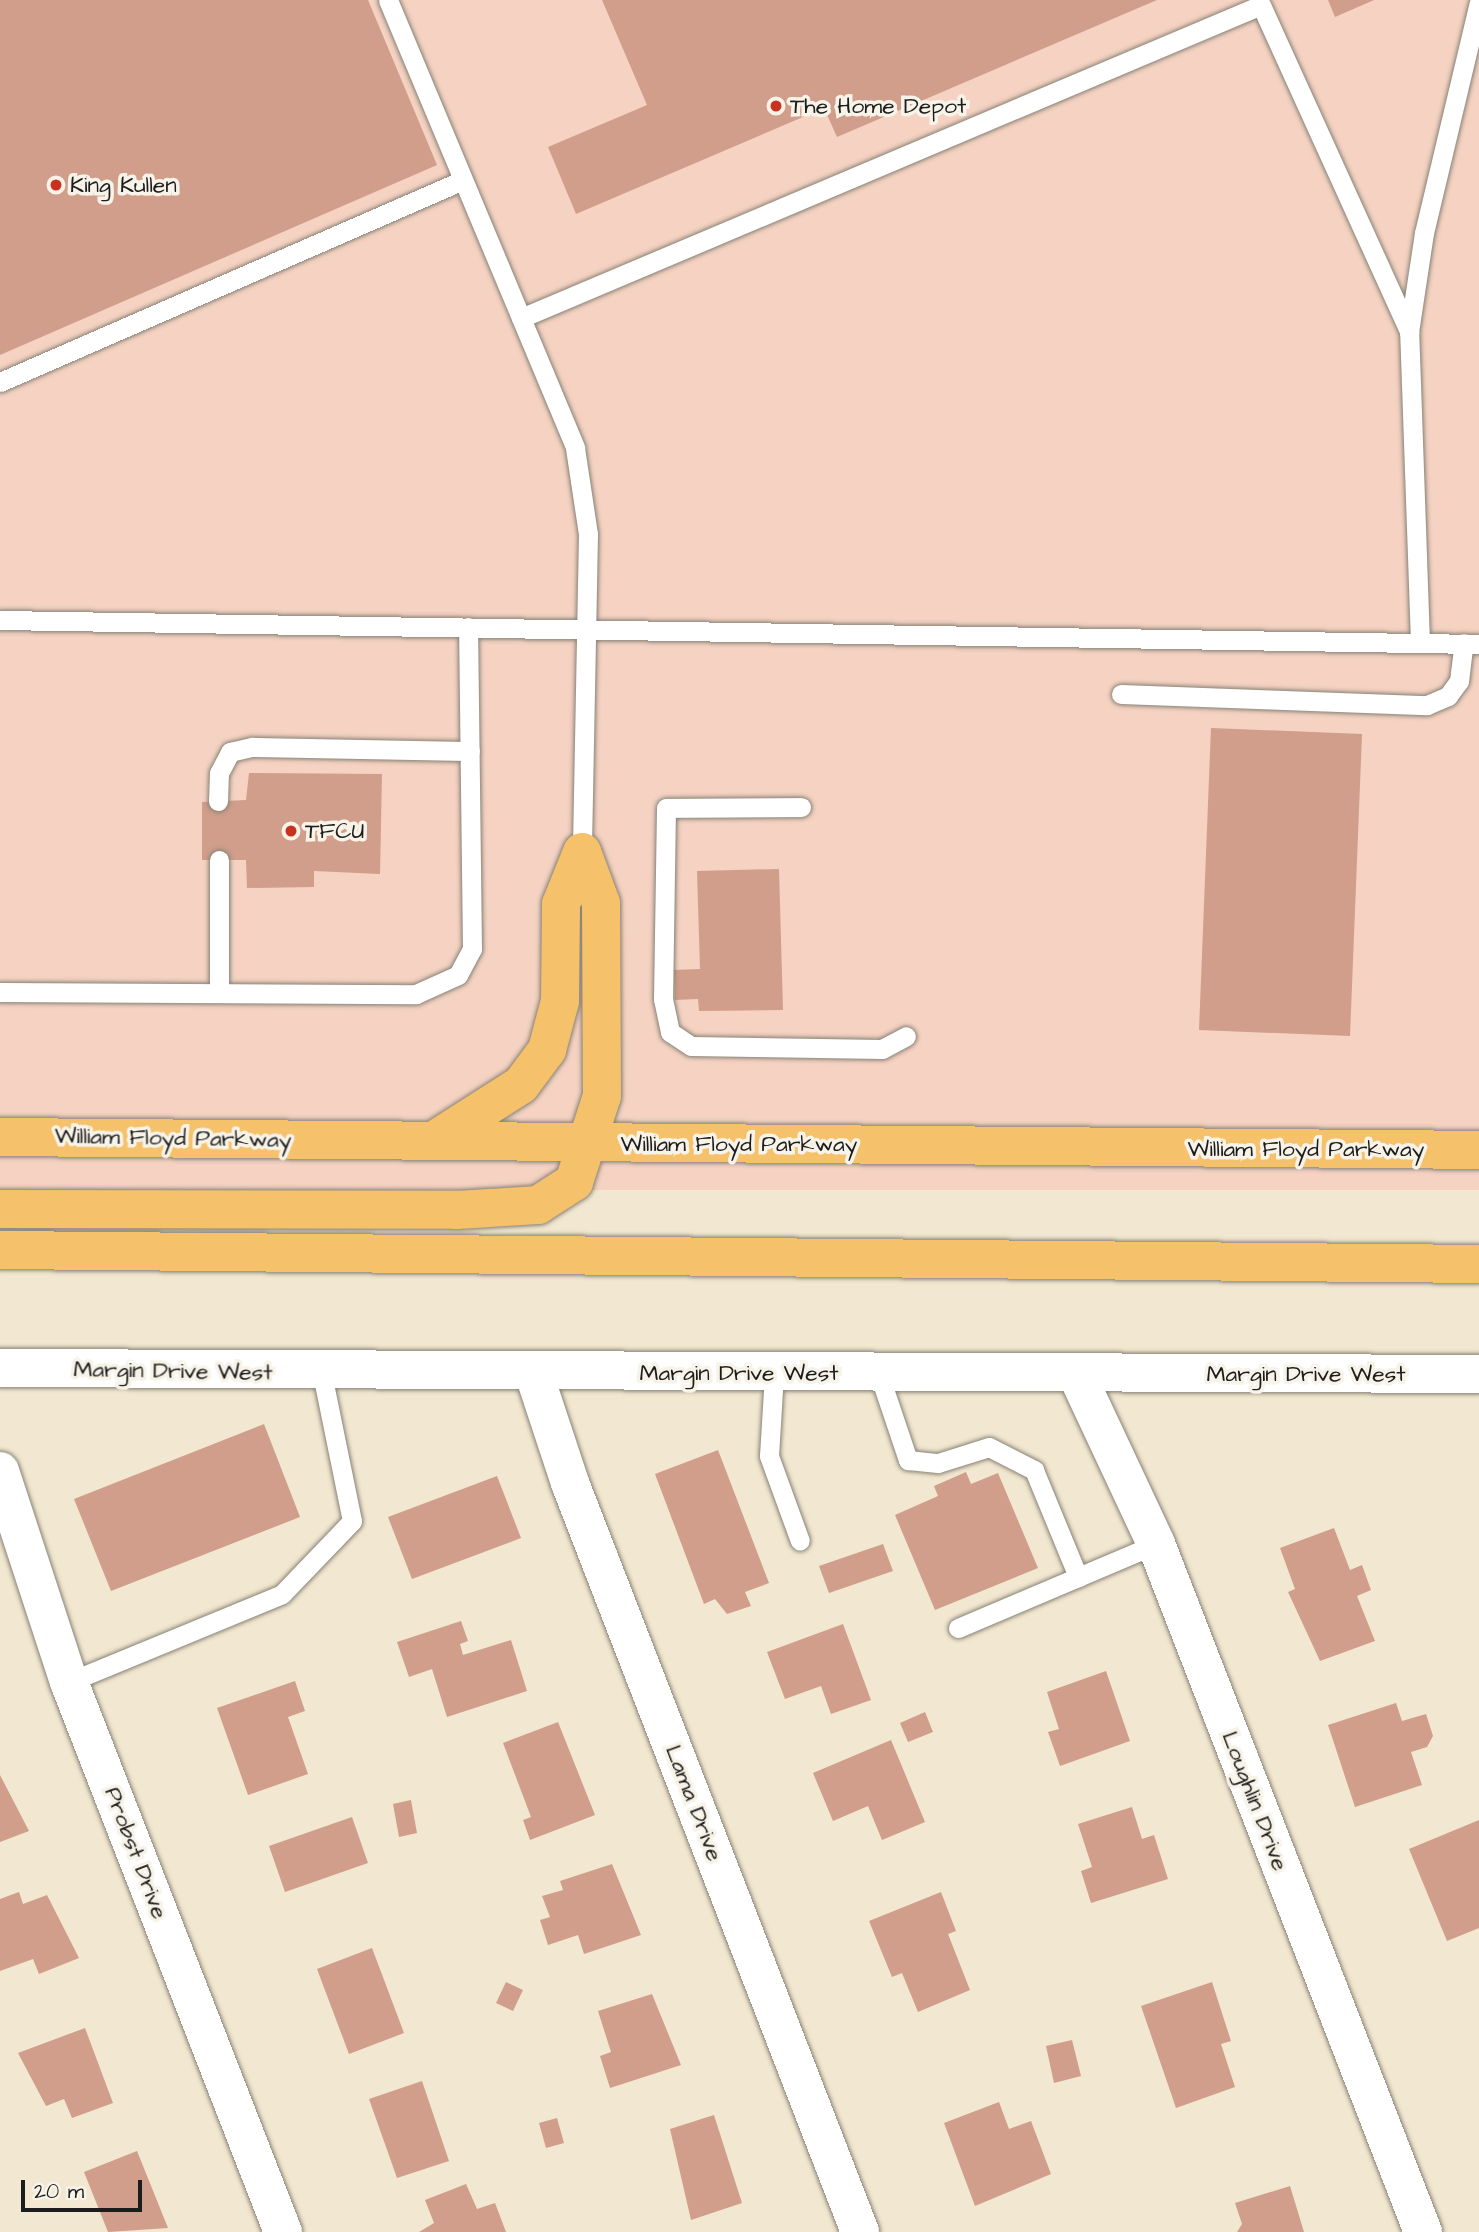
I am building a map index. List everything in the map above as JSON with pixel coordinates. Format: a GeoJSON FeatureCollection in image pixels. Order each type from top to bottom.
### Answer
{"type":"FeatureCollection","features":[{"type":"Feature","properties":{"kind":"highway"},"geometry":{"type":"LineString","coordinates":[[433,1141],[521,1085],[547,1049],[560,1001],[561,904],[582,852]]}},
{"type":"Feature","properties":{"kind":"highway"},"geometry":{"type":"LineString","coordinates":[[0,1209],[457,1210],[538,1205],[574,1182],[589,1143],[602,1096],[601,903],[582,852]]}},
{"type":"Feature","properties":{"kind":"highway","name":"William Floyd Parkway"},"geometry":{"type":"LineString","coordinates":[[0,1137],[1479,1150]]}},
{"type":"Feature","properties":{"kind":"highway"},"geometry":{"type":"LineString","coordinates":[[0,1250],[1479,1264]]}},
{"type":"Feature","properties":{"kind":"street","name":"Margin Drive West"},"geometry":{"type":"LineString","coordinates":[[0,1368],[322,1373],[533,1371],[1077,1375],[1479,1374]]}},
{"type":"Feature","properties":{"kind":"street","name":"Lama Drive"},"geometry":{"type":"LineString","coordinates":[[533,1371],[570,1483],[860,2232]]}},
{"type":"Feature","properties":{"kind":"street","name":"Loughlin Drive"},"geometry":{"type":"LineString","coordinates":[[1077,1375],[1156,1544],[1423,2232]]}},
{"type":"Feature","properties":{"kind":"street","name":"Probst Drive"},"geometry":{"type":"LineString","coordinates":[[0,1471],[69,1682],[284,2232]]}},
{"type":"Feature","properties":{"kind":"lane"},"geometry":{"type":"LineString","coordinates":[[388,0],[575,449],[588,534],[582,852]]}},
{"type":"Feature","properties":{"kind":"lane"},"geometry":{"type":"LineString","coordinates":[[1420,642],[1409,332],[1424,233],[1479,2]]}},
{"type":"Feature","properties":{"kind":"lane"},"geometry":{"type":"LineString","coordinates":[[520,318],[1261,5],[1409,332]]}},
{"type":"Feature","properties":{"kind":"lane"},"geometry":{"type":"LineString","coordinates":[[0,382],[463,180]]}},
{"type":"Feature","properties":{"kind":"lane"},"geometry":{"type":"LineString","coordinates":[[0,620],[1472,644],[1459,681],[1448,696],[1427,705],[1121,694]]}},
{"type":"Feature","properties":{"kind":"lane"},"geometry":{"type":"LineString","coordinates":[[0,992],[416,995],[458,975],[472,949],[468,626]]}},
{"type":"Feature","properties":{"kind":"lane"},"geometry":{"type":"LineString","coordinates":[[218,801],[219,773],[230,752],[252,747],[470,751]]}},
{"type":"Feature","properties":{"kind":"lane"},"geometry":{"type":"LineString","coordinates":[[801,807],[666,808],[663,999],[670,1031],[691,1046],[883,1049],[906,1036]]}},
{"type":"Feature","properties":{"kind":"lane"},"geometry":{"type":"LineString","coordinates":[[219,860],[219,993]]}},
{"type":"Feature","properties":{"kind":"lane"},"geometry":{"type":"LineString","coordinates":[[69,1682],[282,1594],[352,1521],[322,1373]]}},
{"type":"Feature","properties":{"kind":"lane"},"geometry":{"type":"LineString","coordinates":[[774,1374],[769,1456],[800,1541]]}},
{"type":"Feature","properties":{"kind":"lane"},"geometry":{"type":"LineString","coordinates":[[879,1374],[908,1460],[938,1463],[989,1447],[1034,1470],[1078,1577]]}},
{"type":"Feature","properties":{"kind":"lane"},"geometry":{"type":"LineString","coordinates":[[958,1628],[1156,1544]]}},
{"type":"Feature","properties":{"kind":"shaded area"},"geometry":{"type":"Polygon","coordinates":[[[0,0],[1479,0],[1479,1190],[0,1190],[0,0]]]}},
{"type":"Feature","properties":{"kind":"building"},"geometry":{"type":"Polygon","coordinates":[[[0,0],[368,0],[437,165],[0,355],[0,0]]]}},
{"type":"Feature","properties":{"kind":"building","name":"The Home Depot"},"geometry":{"type":"Polygon","coordinates":[[[602,0],[1157,0],[837,137],[824,108],[576,214],[548,147],[647,105],[602,0]]]}},
{"type":"Feature","properties":{"kind":"building"},"geometry":{"type":"Polygon","coordinates":[[[1328,0],[1374,0],[1335,17],[1328,0]]]}},
{"type":"Feature","properties":{"kind":"building"},"geometry":{"type":"Polygon","coordinates":[[[1211,728],[1362,734],[1350,1036],[1199,1030],[1211,728]]]}},
{"type":"Feature","properties":{"kind":"building","name":"TFCU"},"geometry":{"type":"Polygon","coordinates":[[[249,773],[382,774],[380,874],[314,871],[314,887],[247,888],[246,860],[202,860],[202,802],[246,800],[249,773]]]}},
{"type":"Feature","properties":{"kind":"building"},"geometry":{"type":"Polygon","coordinates":[[[779,869],[783,1010],[699,1011],[698,999],[675,1000],[674,970],[700,969],[697,871],[779,869]]]}},
{"type":"Feature","properties":{"kind":"building"},"geometry":{"type":"Polygon","coordinates":[[[264,1424],[300,1517],[111,1591],[74,1499],[264,1424]]]}},
{"type":"Feature","properties":{"kind":"building"},"geometry":{"type":"Polygon","coordinates":[[[718,1450],[769,1583],[745,1592],[751,1606],[727,1614],[715,1599],[704,1604],[655,1474],[718,1450]]]}},
{"type":"Feature","properties":{"kind":"building"},"geometry":{"type":"Polygon","coordinates":[[[966,1472],[971,1484],[998,1473],[1038,1568],[935,1610],[895,1515],[938,1496],[934,1486],[966,1472]]]}},
{"type":"Feature","properties":{"kind":"building"},"geometry":{"type":"Polygon","coordinates":[[[497,1476],[521,1538],[412,1579],[388,1517],[497,1476]]]}},
{"type":"Feature","properties":{"kind":"building"},"geometry":{"type":"Polygon","coordinates":[[[1334,1528],[1350,1570],[1362,1565],[1371,1590],[1357,1596],[1375,1641],[1320,1661],[1288,1592],[1295,1589],[1280,1548],[1334,1528]]]}},
{"type":"Feature","properties":{"kind":"building"},"geometry":{"type":"Polygon","coordinates":[[[883,1544],[893,1571],[829,1593],[819,1566],[883,1544]]]}},
{"type":"Feature","properties":{"kind":"building"},"geometry":{"type":"Polygon","coordinates":[[[461,1621],[468,1641],[460,1644],[463,1655],[511,1640],[527,1691],[447,1717],[432,1669],[409,1677],[397,1642],[461,1621]]]}},
{"type":"Feature","properties":{"kind":"building"},"geometry":{"type":"Polygon","coordinates":[[[843,1624],[871,1700],[831,1714],[821,1686],[785,1699],[767,1652],[843,1624]]]}},
{"type":"Feature","properties":{"kind":"building"},"geometry":{"type":"Polygon","coordinates":[[[1106,1671],[1130,1741],[1060,1766],[1048,1732],[1059,1729],[1047,1692],[1106,1671]]]}},
{"type":"Feature","properties":{"kind":"building"},"geometry":{"type":"Polygon","coordinates":[[[295,1681],[305,1711],[288,1717],[308,1774],[248,1795],[217,1708],[295,1681]]]}},
{"type":"Feature","properties":{"kind":"building"},"geometry":{"type":"Polygon","coordinates":[[[1396,1703],[1402,1721],[1426,1714],[1433,1736],[1427,1747],[1411,1752],[1422,1785],[1355,1807],[1328,1725],[1396,1703]]]}},
{"type":"Feature","properties":{"kind":"building"},"geometry":{"type":"Polygon","coordinates":[[[925,1712],[933,1732],[908,1742],[900,1723],[925,1712]]]}},
{"type":"Feature","properties":{"kind":"building"},"geometry":{"type":"Polygon","coordinates":[[[558,1722],[595,1815],[530,1840],[523,1820],[531,1817],[503,1743],[558,1722]]]}},
{"type":"Feature","properties":{"kind":"building"},"geometry":{"type":"Polygon","coordinates":[[[891,1740],[925,1822],[882,1840],[868,1806],[833,1821],[813,1773],[891,1740]]]}},
{"type":"Feature","properties":{"kind":"building"},"geometry":{"type":"Polygon","coordinates":[[[0,1775],[29,1831],[0,1842],[0,1775]]]}},
{"type":"Feature","properties":{"kind":"building"},"geometry":{"type":"Polygon","coordinates":[[[411,1800],[417,1833],[399,1837],[393,1804],[411,1800]]]}},
{"type":"Feature","properties":{"kind":"building"},"geometry":{"type":"Polygon","coordinates":[[[1132,1807],[1142,1839],[1154,1835],[1168,1879],[1091,1903],[1081,1871],[1092,1867],[1078,1824],[1132,1807]]]}},
{"type":"Feature","properties":{"kind":"building"},"geometry":{"type":"Polygon","coordinates":[[[352,1817],[368,1863],[285,1892],[269,1846],[352,1817]]]}},
{"type":"Feature","properties":{"kind":"building"},"geometry":{"type":"Polygon","coordinates":[[[1479,1820],[1479,1928],[1447,1941],[1409,1849],[1479,1820]]]}},
{"type":"Feature","properties":{"kind":"building"},"geometry":{"type":"Polygon","coordinates":[[[612,1864],[641,1935],[584,1954],[578,1935],[548,1945],[540,1920],[550,1917],[542,1896],[563,1890],[560,1881],[612,1864]]]}},
{"type":"Feature","properties":{"kind":"building"},"geometry":{"type":"Polygon","coordinates":[[[19,1892],[23,1904],[47,1895],[79,1958],[39,1974],[33,1959],[0,1971],[0,1899],[19,1892]]]}},
{"type":"Feature","properties":{"kind":"building"},"geometry":{"type":"Polygon","coordinates":[[[941,1892],[956,1931],[948,1934],[970,1990],[918,2012],[902,1973],[892,1977],[869,1921],[941,1892]]]}},
{"type":"Feature","properties":{"kind":"building"},"geometry":{"type":"Polygon","coordinates":[[[372,1948],[404,2033],[349,2054],[317,1969],[372,1948]]]}},
{"type":"Feature","properties":{"kind":"building"},"geometry":{"type":"Polygon","coordinates":[[[506,1982],[523,1990],[513,2011],[496,2003],[506,1982]]]}},
{"type":"Feature","properties":{"kind":"building"},"geometry":{"type":"Polygon","coordinates":[[[1212,1982],[1231,2041],[1221,2044],[1235,2087],[1176,2108],[1141,2006],[1212,1982]]]}},
{"type":"Feature","properties":{"kind":"building"},"geometry":{"type":"Polygon","coordinates":[[[652,1994],[681,2065],[610,2088],[600,2056],[611,2052],[598,2011],[652,1994]]]}},
{"type":"Feature","properties":{"kind":"building"},"geometry":{"type":"Polygon","coordinates":[[[85,2028],[113,2103],[72,2118],[64,2099],[46,2106],[18,2053],[85,2028]]]}},
{"type":"Feature","properties":{"kind":"building"},"geometry":{"type":"Polygon","coordinates":[[[1072,2040],[1081,2076],[1054,2083],[1046,2046],[1072,2040]]]}},
{"type":"Feature","properties":{"kind":"building"},"geometry":{"type":"Polygon","coordinates":[[[422,2081],[449,2161],[397,2178],[369,2099],[422,2081]]]}},
{"type":"Feature","properties":{"kind":"building"},"geometry":{"type":"Polygon","coordinates":[[[999,2102],[1009,2129],[1031,2121],[1051,2174],[975,2206],[944,2123],[999,2102]]]}},
{"type":"Feature","properties":{"kind":"building"},"geometry":{"type":"Polygon","coordinates":[[[714,2115],[742,2203],[691,2220],[670,2129],[714,2115]]]}},
{"type":"Feature","properties":{"kind":"building"},"geometry":{"type":"Polygon","coordinates":[[[557,2118],[564,2143],[546,2148],[539,2123],[557,2118]]]}},
{"type":"Feature","properties":{"kind":"building"},"geometry":{"type":"Polygon","coordinates":[[[137,2151],[168,2228],[108,2232],[84,2172],[137,2151]]]}},
{"type":"Feature","properties":{"kind":"building"},"geometry":{"type":"Polygon","coordinates":[[[466,2184],[477,2209],[495,2203],[506,2232],[419,2232],[434,2223],[425,2200],[466,2184]]]}},
{"type":"Feature","properties":{"kind":"building"},"geometry":{"type":"Polygon","coordinates":[[[1290,2186],[1304,2232],[1237,2232],[1242,2224],[1235,2203],[1290,2186]]]}},
{"type":"Feature","properties":{"kind":"place","name":"The Home Depot"},"geometry":{"type":"Point","coordinates":[776,106]}},
{"type":"Feature","properties":{"kind":"place","name":"King Kullen"},"geometry":{"type":"Point","coordinates":[56,185]}},
{"type":"Feature","properties":{"kind":"place","name":"TFCU"},"geometry":{"type":"Point","coordinates":[291,831]}}]}
